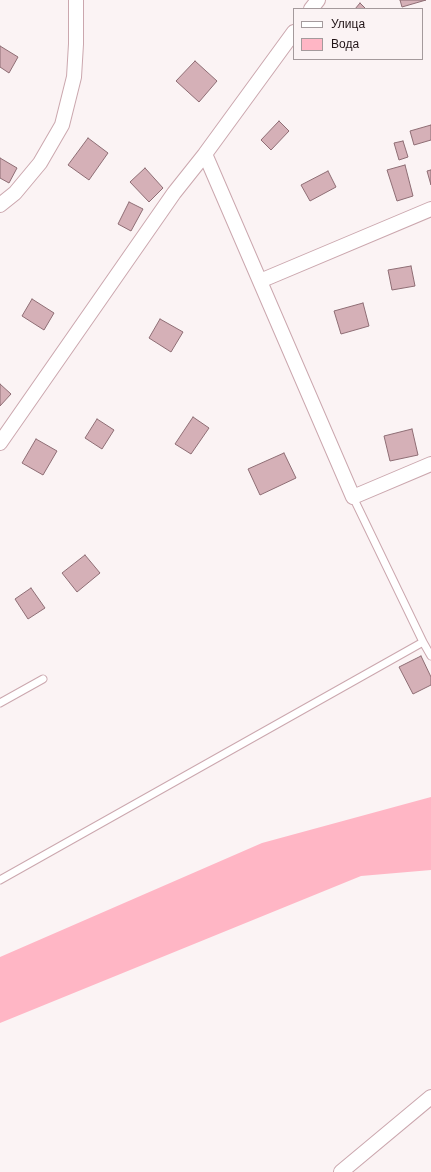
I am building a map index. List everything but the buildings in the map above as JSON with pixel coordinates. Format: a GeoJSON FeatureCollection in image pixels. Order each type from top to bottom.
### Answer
{"type":"FeatureCollection","features":[{"type":"Feature","properties":{"kind":"street"},"geometry":{"type":"LineString","coordinates":[[0,206],[15,193],[40,163],[62,125],[74,77],[76,0]]}},
{"type":"Feature","properties":{"kind":"street"},"geometry":{"type":"LineString","coordinates":[[312,8],[318,0]]}},
{"type":"Feature","properties":{"kind":"street"},"geometry":{"type":"LineString","coordinates":[[0,443],[169,200],[205,154],[293,33]]}},
{"type":"Feature","properties":{"kind":"street"},"geometry":{"type":"LineString","coordinates":[[205,154],[353,497],[431,464]]}},
{"type":"Feature","properties":{"kind":"street"},"geometry":{"type":"LineString","coordinates":[[260,281],[431,209]]}},
{"type":"Feature","properties":{"kind":"street"},"geometry":{"type":"LineString","coordinates":[[341,1172],[431,1097]]}},
{"type":"Feature","properties":{"kind":"lane"},"geometry":{"type":"LineString","coordinates":[[353,497],[431,656]]}},
{"type":"Feature","properties":{"kind":"lane"},"geometry":{"type":"LineString","coordinates":[[0,880],[423,642]]}},
{"type":"Feature","properties":{"kind":"lane"},"geometry":{"type":"LineString","coordinates":[[0,703],[43,679]]}},
{"type":"Feature","properties":{"kind":"water"},"geometry":{"type":"Polygon","coordinates":[[[431,797],[431,870],[361,876],[0,1023],[0,957],[262,843],[431,797]]]}}]}
